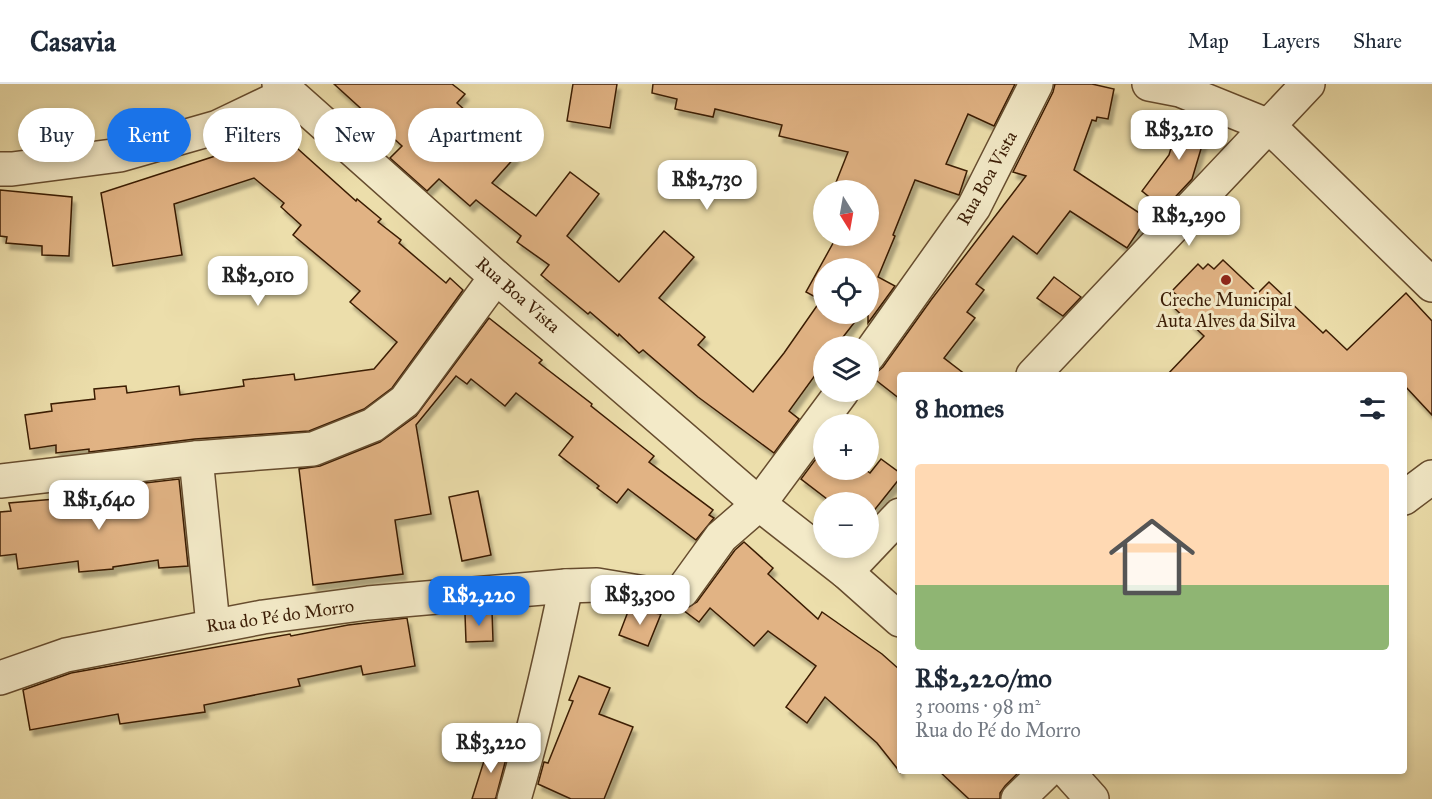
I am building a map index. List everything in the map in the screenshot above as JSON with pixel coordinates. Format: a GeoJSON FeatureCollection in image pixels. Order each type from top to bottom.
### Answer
{"type":"FeatureCollection","features":[{"type":"Feature","properties":{"kind":"street","name":"Rua Boa Vista"},"geometry":{"type":"LineString","coordinates":[[879,341],[974,207],[1036,84]]}},
{"type":"Feature","properties":{"kind":"street"},"geometry":{"type":"LineString","coordinates":[[1149,84],[1180,90],[1269,126],[1432,285]]}},
{"type":"Feature","properties":{"kind":"street"},"geometry":{"type":"LineString","coordinates":[[1036,372],[1308,84]]}},
{"type":"Feature","properties":{"kind":"street","name":"Rua Boa Vista"},"geometry":{"type":"LineString","coordinates":[[284,88],[496,277],[759,504],[846,572],[897,617]]}},
{"type":"Feature","properties":{"kind":"street"},"geometry":{"type":"LineString","coordinates":[[0,169],[120,154],[218,127],[284,88]]}},
{"type":"Feature","properties":{"kind":"street"},"geometry":{"type":"LineString","coordinates":[[0,481],[196,458],[313,449],[373,425],[405,401],[496,277]]}},
{"type":"Feature","properties":{"kind":"street"},"geometry":{"type":"LineString","coordinates":[[759,504],[835,402]]}},
{"type":"Feature","properties":{"kind":"street"},"geometry":{"type":"LineString","coordinates":[[196,458],[213,625]]}},
{"type":"Feature","properties":{"kind":"street"},"geometry":{"type":"LineString","coordinates":[[1407,496],[1432,477]]}},
{"type":"Feature","properties":{"kind":"street","name":"Rua do Pé do Morro"},"geometry":{"type":"LineString","coordinates":[[0,678],[66,655],[263,616],[368,603],[566,586],[597,585],[657,595],[672,594],[682,591],[721,537],[759,504]]}},
{"type":"Feature","properties":{"kind":"street"},"geometry":{"type":"LineString","coordinates":[[846,572],[897,518]]}},
{"type":"Feature","properties":{"kind":"street"},"geometry":{"type":"LineString","coordinates":[[514,799],[548,677],[566,586]]}},
{"type":"Feature","properties":{"kind":"street"},"geometry":{"type":"LineString","coordinates":[[1017,799],[1044,774]]}},
{"type":"Feature","properties":{"kind":"street"},"geometry":{"type":"LineString","coordinates":[[1070,774],[1092,799]]}},
{"type":"Feature","properties":{"kind":"building"},"geometry":{"type":"Polygon","coordinates":[[[334,84],[452,84],[465,94],[457,103],[463,108],[408,108],[408,162],[511,162],[492,183],[536,216],[570,172],[599,194],[567,236],[619,282],[664,231],[694,257],[659,298],[705,337],[698,345],[753,392],[813,311],[813,324],[853,324],[844,336],[813,336],[813,378],[789,411],[799,419],[774,453],[698,397],[643,350],[639,353],[619,334],[618,336],[590,312],[588,314],[541,275],[549,265],[517,242],[521,236],[476,200],[470,206],[439,179],[427,191],[394,162],[396,152],[402,146],[396,141],[396,108],[360,108],[334,84]]]}},
{"type":"Feature","properties":{"kind":"building"},"geometry":{"type":"Polygon","coordinates":[[[573,84],[617,84],[610,128],[567,121],[573,84]]]}},
{"type":"Feature","properties":{"kind":"building"},"geometry":{"type":"Polygon","coordinates":[[[653,84],[1015,84],[994,126],[968,114],[946,164],[967,171],[959,195],[915,180],[893,235],[895,236],[879,275],[879,258],[825,258],[831,246],[879,246],[879,180],[837,180],[848,152],[779,136],[782,125],[715,109],[713,117],[675,109],[677,99],[652,93],[653,84]]]}},
{"type":"Feature","properties":{"kind":"building"},"geometry":{"type":"Polygon","coordinates":[[[1055,84],[1092,84],[1114,89],[1108,119],[1097,117],[1096,121],[1092,120],[1074,170],[1147,218],[1127,248],[1070,211],[1037,254],[1013,236],[976,284],[984,290],[967,312],[975,318],[944,358],[962,372],[897,372],[897,397],[879,383],[879,370],[1026,176],[1013,172],[1055,84]]]}},
{"type":"Feature","properties":{"kind":"building"},"geometry":{"type":"Polygon","coordinates":[[[1182,111],[1209,122],[1192,179],[1164,209],[1142,191],[1169,155],[1182,111]]]}},
{"type":"Feature","properties":{"kind":"building"},"geometry":{"type":"Polygon","coordinates":[[[302,153],[356,201],[357,199],[381,219],[378,222],[401,240],[399,243],[446,283],[450,278],[463,290],[392,388],[364,409],[309,431],[195,439],[89,452],[89,449],[56,453],[56,445],[30,449],[25,415],[52,411],[51,404],[95,399],[94,389],[126,386],[127,393],[179,386],[180,395],[244,386],[243,380],[294,374],[295,380],[374,369],[397,342],[350,302],[360,291],[293,235],[301,225],[281,207],[284,203],[254,178],[174,204],[182,255],[113,266],[101,193],[203,160],[203,162],[302,162],[302,153]]]}},
{"type":"Feature","properties":{"kind":"building"},"geometry":{"type":"Polygon","coordinates":[[[0,190],[72,197],[69,256],[42,255],[42,246],[6,243],[7,237],[0,236],[0,190]]]}},
{"type":"Feature","properties":{"kind":"building"},"geometry":{"type":"Polygon","coordinates":[[[1223,260],[1258,293],[1269,282],[1323,333],[1326,330],[1347,350],[1406,293],[1432,321],[1432,415],[1407,388],[1407,372],[1170,372],[1204,336],[1170,304],[1178,296],[1172,291],[1198,264],[1203,269],[1208,264],[1214,269],[1223,260]]]}},
{"type":"Feature","properties":{"kind":"building"},"geometry":{"type":"Polygon","coordinates":[[[1054,277],[1081,297],[1063,316],[1037,298],[1054,277]]]}},
{"type":"Feature","properties":{"kind":"building"},"geometry":{"type":"Polygon","coordinates":[[[879,278],[895,286],[879,308],[879,278]]]}},
{"type":"Feature","properties":{"kind":"building"},"geometry":{"type":"Polygon","coordinates":[[[813,279],[813,296],[806,292],[813,279]]]}},
{"type":"Feature","properties":{"kind":"building"},"geometry":{"type":"Polygon","coordinates":[[[489,318],[542,360],[539,363],[654,456],[649,462],[713,510],[709,515],[714,518],[696,540],[628,489],[617,503],[559,455],[573,437],[516,393],[505,406],[471,379],[467,384],[456,376],[416,425],[431,514],[395,520],[403,574],[313,585],[299,469],[320,466],[380,442],[416,416],[489,318]]]}},
{"type":"Feature","properties":{"kind":"building"},"geometry":{"type":"Polygon","coordinates":[[[881,459],[897,471],[897,482],[879,504],[879,492],[818,492],[801,479],[813,463],[813,480],[879,480],[881,459]]]}},
{"type":"Feature","properties":{"kind":"building"},"geometry":{"type":"Polygon","coordinates":[[[179,479],[188,566],[159,568],[158,560],[113,567],[113,569],[79,572],[78,561],[18,569],[16,554],[0,556],[0,512],[11,511],[9,503],[67,498],[69,515],[122,510],[119,486],[179,479]]]}},
{"type":"Feature","properties":{"kind":"building"},"geometry":{"type":"Polygon","coordinates":[[[478,491],[491,555],[462,561],[449,497],[478,491]]]}},
{"type":"Feature","properties":{"kind":"building"},"geometry":{"type":"Polygon","coordinates":[[[744,542],[773,568],[768,574],[818,619],[822,612],[882,654],[897,667],[897,768],[877,743],[825,697],[807,723],[786,707],[816,666],[768,631],[754,646],[710,608],[699,622],[683,610],[697,602],[735,550],[744,542]]]}},
{"type":"Feature","properties":{"kind":"building"},"geometry":{"type":"Polygon","coordinates":[[[629,609],[661,614],[648,646],[619,635],[629,609]]]}},
{"type":"Feature","properties":{"kind":"building"},"geometry":{"type":"Polygon","coordinates":[[[492,611],[493,641],[466,642],[465,614],[492,611]]]}},
{"type":"Feature","properties":{"kind":"building"},"geometry":{"type":"Polygon","coordinates":[[[407,618],[415,666],[363,675],[361,666],[298,679],[300,686],[204,705],[205,712],[120,724],[118,714],[30,730],[23,690],[71,673],[290,634],[291,636],[348,625],[407,618]]]}},
{"type":"Feature","properties":{"kind":"building"},"geometry":{"type":"Polygon","coordinates":[[[579,676],[610,688],[599,714],[633,727],[604,799],[571,799],[538,784],[544,762],[548,763],[573,701],[569,700],[579,676]]]}},
{"type":"Feature","properties":{"kind":"building"},"geometry":{"type":"Polygon","coordinates":[[[489,745],[508,751],[496,797],[495,799],[472,799],[489,745]]]}},
{"type":"Feature","properties":{"kind":"building"},"geometry":{"type":"Polygon","coordinates":[[[942,774],[1017,774],[1000,793],[1000,799],[969,799],[942,774]]]}},
{"type":"Feature","properties":{"kind":"place","name":"Creche Municipal Auta Alves da Silva"},"geometry":{"type":"Point","coordinates":[1226,280]}}]}
